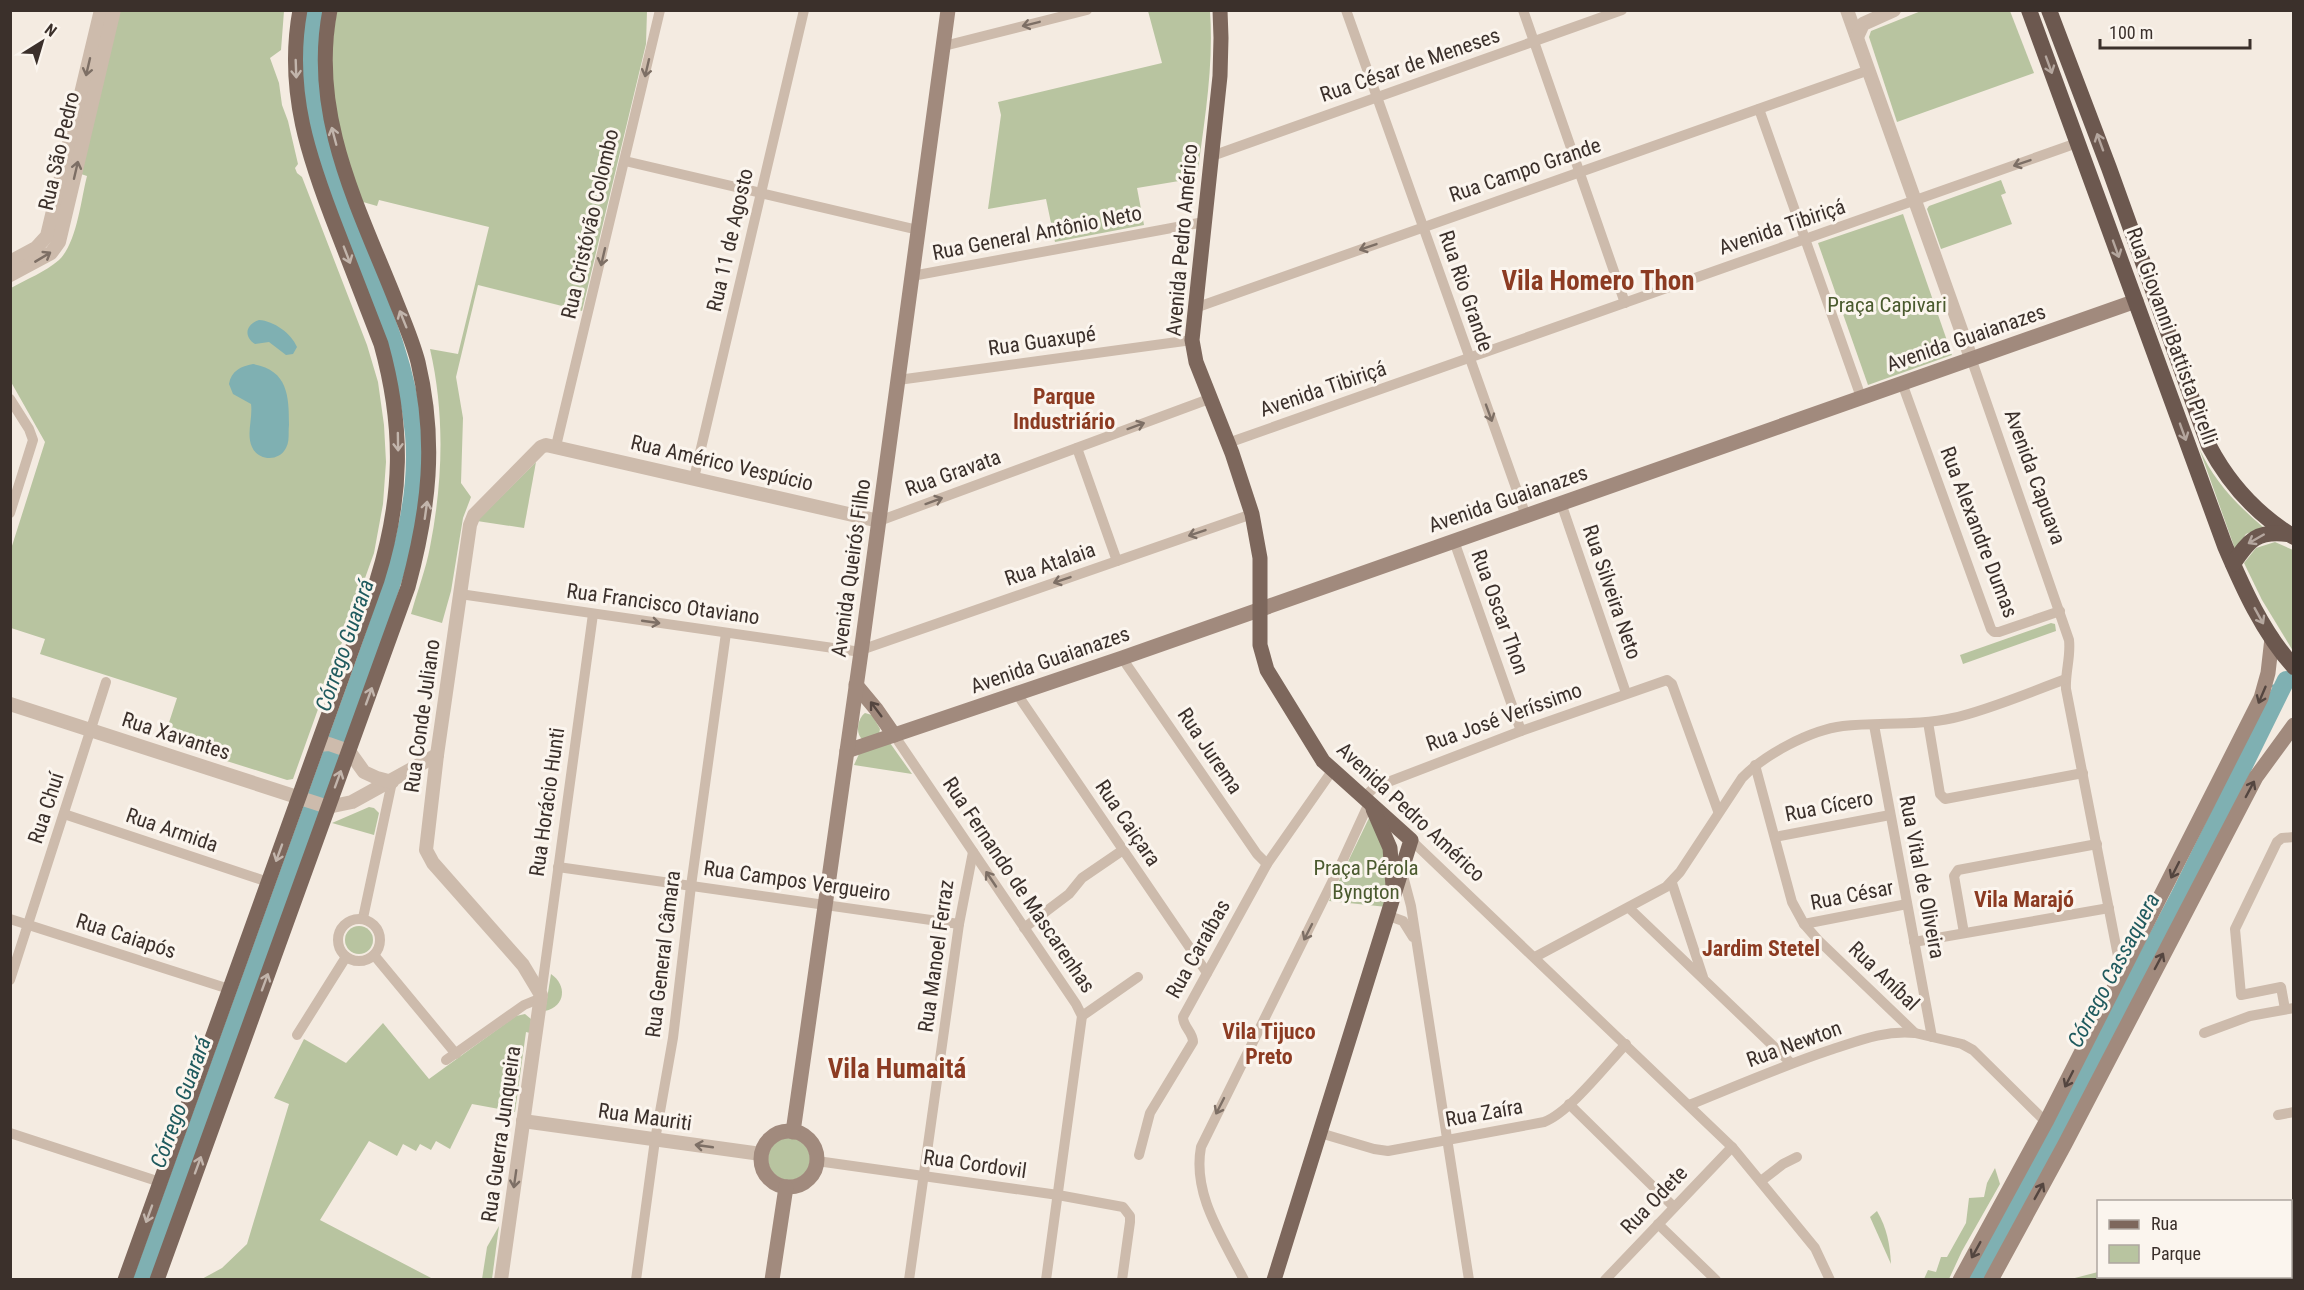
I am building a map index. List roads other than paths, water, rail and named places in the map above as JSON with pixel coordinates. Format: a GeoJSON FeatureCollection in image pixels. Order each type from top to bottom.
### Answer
{"type":"FeatureCollection","features":[{"type":"Feature","properties":{"kind":"highway","name":"Rua Giovanni Battista Pirelli"},"geometry":{"type":"LineString","coordinates":[[2029,10],[2233,564],[2272,638],[2294,667]]}},
{"type":"Feature","properties":{"kind":"highway","name":"Rua Giovanni Battista Pirelli"},"geometry":{"type":"LineString","coordinates":[[2049,10],[2105,157],[2209,446],[2217,462],[2239,492],[2267,519],[2291,536]]}},
{"type":"Feature","properties":{"kind":"highway"},"geometry":{"type":"LineString","coordinates":[[2233,564],[2251,540],[2259,536],[2277,533],[2291,536]]}},
{"type":"Feature","properties":{"kind":"main road"},"geometry":{"type":"LineString","coordinates":[[157,1280],[314,803],[324,745],[386,551],[397,492],[398,442],[395,402],[381,344],[312,167],[302,126],[298,106],[295,60],[300,10]]}},
{"type":"Feature","properties":{"kind":"main road"},"geometry":{"type":"LineString","coordinates":[[125,1280],[268,882],[346,750],[411,576],[425,516],[430,457],[427,410],[412,341],[353,193],[331,128],[325,72],[330,10]]}},
{"type":"Feature","properties":{"kind":"main road","name":"Avenida Queirós Filho"},"geometry":{"type":"LineString","coordinates":[[793,1132],[948,10]]}},
{"type":"Feature","properties":{"kind":"main road","name":"Avenida Pedro Américo"},"geometry":{"type":"LineString","coordinates":[[1220,10],[1221,57],[1192,340],[1196,362],[1228,443],[1252,514],[1260,558],[1259,634],[1267,670],[1316,752],[1332,771],[1409,838]]}},
{"type":"Feature","properties":{"kind":"main road","name":"Avenida Guaianazes"},"geometry":{"type":"LineString","coordinates":[[847,751],[1122,658],[1902,382],[2136,302]]}},
{"type":"Feature","properties":{"kind":"main road"},"geometry":{"type":"LineString","coordinates":[[1960,1280],[2046,1122],[2261,698],[2268,673],[2272,638]]}},
{"type":"Feature","properties":{"kind":"main road"},"geometry":{"type":"LineString","coordinates":[[856,685],[894,735]]}},
{"type":"Feature","properties":{"kind":"main road"},"geometry":{"type":"LineString","coordinates":[[1991,1280],[2065,1144],[2256,777],[2294,725]]}},
{"type":"Feature","properties":{"kind":"main road"},"geometry":{"type":"LineString","coordinates":[[1367,802],[1390,848],[1393,876],[1390,911]]}},
{"type":"Feature","properties":{"kind":"main road"},"geometry":{"type":"LineString","coordinates":[[1390,848],[1409,838]]}},
{"type":"Feature","properties":{"kind":"main road"},"geometry":{"type":"LineString","coordinates":[[1274,1280],[1402,872],[1409,838]]}},
{"type":"Feature","properties":{"kind":"main road"},"geometry":{"type":"LineString","coordinates":[[793,1132],[809,1140],[817,1161],[814,1171],[805,1182],[786,1187],[778,1185],[767,1176],[763,1169],[761,1154],[774,1136],[793,1132]]}},
{"type":"Feature","properties":{"kind":"main road"},"geometry":{"type":"LineString","coordinates":[[772,1280],[786,1187]]}},
{"type":"Feature","properties":{"kind":"street","name":"Rua São Pedro"},"geometry":{"type":"LineString","coordinates":[[10,275],[15,259],[40,245],[47,236],[101,10]]}},
{"type":"Feature","properties":{"kind":"street","name":"Rua São Pedro"},"geometry":{"type":"LineString","coordinates":[[15,259],[51,253],[59,242],[114,10]]}},
{"type":"Feature","properties":{"kind":"street","name":"Rua Cristóvão Colombo"},"geometry":{"type":"LineString","coordinates":[[556,446],[660,10]]}},
{"type":"Feature","properties":{"kind":"street","name":"Rua 11 de Agosto"},"geometry":{"type":"LineString","coordinates":[[694,478],[804,10]]}},
{"type":"Feature","properties":{"kind":"street"},"geometry":{"type":"LineString","coordinates":[[944,46],[1087,10]]}},
{"type":"Feature","properties":{"kind":"street","name":"Rua Rio Grande"},"geometry":{"type":"LineString","coordinates":[[1347,10],[1526,516]]}},
{"type":"Feature","properties":{"kind":"street"},"geometry":{"type":"LineString","coordinates":[[1523,10],[1625,303]]}},
{"type":"Feature","properties":{"kind":"street","name":"Rua César de Meneses"},"geometry":{"type":"LineString","coordinates":[[1212,156],[1535,41],[1597,15],[1622,10]]}},
{"type":"Feature","properties":{"kind":"street"},"geometry":{"type":"LineString","coordinates":[[1860,31],[1894,10]]}},
{"type":"Feature","properties":{"kind":"street","name":"Avenida Capuava"},"geometry":{"type":"LineString","coordinates":[[1849,14],[1860,31],[1869,70],[1914,201],[2060,611],[2071,653],[2066,679],[2118,956],[2124,971]]}},
{"type":"Feature","properties":{"kind":"street","name":"Rua Campo Grande"},"geometry":{"type":"LineString","coordinates":[[1195,308],[1869,70]]}},
{"type":"Feature","properties":{"kind":"street"},"geometry":{"type":"LineString","coordinates":[[1759,109],[1861,397]]}},
{"type":"Feature","properties":{"kind":"street","name":"Avenida Tibiriçá"},"geometry":{"type":"LineString","coordinates":[[1228,443],[2077,143]]}},
{"type":"Feature","properties":{"kind":"street"},"geometry":{"type":"LineString","coordinates":[[625,161],[918,230]]}},
{"type":"Feature","properties":{"kind":"street","name":"Rua General Antônio Neto"},"geometry":{"type":"LineString","coordinates":[[912,276],[1204,222]]}},
{"type":"Feature","properties":{"kind":"street","name":"Rua Guaxupé"},"geometry":{"type":"LineString","coordinates":[[898,380],[1192,340]]}},
{"type":"Feature","properties":{"kind":"street","name":"Rua Alexandre Dumas"},"geometry":{"type":"LineString","coordinates":[[1902,382],[1991,629],[1999,632],[2060,611]]}},
{"type":"Feature","properties":{"kind":"street"},"geometry":{"type":"LineString","coordinates":[[10,399],[29,429],[33,440],[10,513]]}},
{"type":"Feature","properties":{"kind":"street","name":"Rua Gravata"},"geometry":{"type":"LineString","coordinates":[[879,521],[1209,399]]}},
{"type":"Feature","properties":{"kind":"street","name":"Rua Américo Vespúcio"},"geometry":{"type":"LineString","coordinates":[[556,446],[879,521]]}},
{"type":"Feature","properties":{"kind":"street","name":"Rua Conde Juliano"},"geometry":{"type":"LineString","coordinates":[[541,997],[524,965],[429,857],[426,841],[470,525],[477,511],[541,447],[556,446]]}},
{"type":"Feature","properties":{"kind":"street"},"geometry":{"type":"LineString","coordinates":[[1077,448],[1117,561]]}},
{"type":"Feature","properties":{"kind":"street","name":"Rua Silveira Neto"},"geometry":{"type":"LineString","coordinates":[[1561,503],[1626,693]]}},
{"type":"Feature","properties":{"kind":"street","name":"Rua Atalaia"},"geometry":{"type":"LineString","coordinates":[[861,651],[1252,514]]}},
{"type":"Feature","properties":{"kind":"street","name":"Rua Oscar Thon"},"geometry":{"type":"LineString","coordinates":[[1454,541],[1521,731]]}},
{"type":"Feature","properties":{"kind":"street","name":"Rua Francisco Otaviano"},"geometry":{"type":"LineString","coordinates":[[460,594],[861,651]]}},
{"type":"Feature","properties":{"kind":"street","name":"Rua Horácio Hunti"},"geometry":{"type":"LineString","coordinates":[[541,997],[594,614]]}},
{"type":"Feature","properties":{"kind":"street","name":"Rua General Câmara"},"geometry":{"type":"LineString","coordinates":[[636,1280],[673,1038],[691,886],[726,633]]}},
{"type":"Feature","properties":{"kind":"street","name":"Rua Jurema"},"geometry":{"type":"LineString","coordinates":[[1122,658],[1257,854],[1267,864]]}},
{"type":"Feature","properties":{"kind":"street"},"geometry":{"type":"LineString","coordinates":[[1535,957],[1672,883],[1731,791],[1755,765],[1775,753],[1827,729],[1954,718],[2066,679]]}},
{"type":"Feature","properties":{"kind":"street","name":"Rua José Veríssimo"},"geometry":{"type":"LineString","coordinates":[[1367,802],[1376,787],[1521,731],[1667,680],[1672,684],[1718,812]]}},
{"type":"Feature","properties":{"kind":"street","name":"Rua Chuí"},"geometry":{"type":"LineString","coordinates":[[10,980],[106,682]]}},
{"type":"Feature","properties":{"kind":"street","name":"Rua Caiçara"},"geometry":{"type":"LineString","coordinates":[[1017,694],[1207,973]]}},
{"type":"Feature","properties":{"kind":"street","name":"Rua Xavantes"},"geometry":{"type":"LineString","coordinates":[[10,704],[314,803]]}},
{"type":"Feature","properties":{"kind":"street"},"geometry":{"type":"LineString","coordinates":[[1928,722],[1940,794],[1945,799],[2083,773]]}},
{"type":"Feature","properties":{"kind":"street","name":"Rua Vital de Oliveira"},"geometry":{"type":"LineString","coordinates":[[1874,725],[1932,1037]]}},
{"type":"Feature","properties":{"kind":"street","name":"Rua Fernando de Mascarenhas"},"geometry":{"type":"LineString","coordinates":[[894,735],[1082,1016],[1046,1280]]}},
{"type":"Feature","properties":{"kind":"street"},"geometry":{"type":"LineString","coordinates":[[324,745],[346,750],[364,772],[392,782]]}},
{"type":"Feature","properties":{"kind":"street"},"geometry":{"type":"LineString","coordinates":[[314,803],[352,802],[437,756]]}},
{"type":"Feature","properties":{"kind":"street","name":"Rua Aníbal"},"geometry":{"type":"LineString","coordinates":[[1755,765],[1792,902],[1804,924],[1915,1033],[1962,1044],[1973,1050],[2046,1122]]}},
{"type":"Feature","properties":{"kind":"street","name":"Rua Caraíbas"},"geometry":{"type":"LineString","coordinates":[[1139,1155],[1150,1113],[1193,1042],[1193,1037],[1183,1017],[1267,864],[1332,771]]}},
{"type":"Feature","properties":{"kind":"street"},"geometry":{"type":"LineString","coordinates":[[352,802],[362,786],[364,772]]}},
{"type":"Feature","properties":{"kind":"street"},"geometry":{"type":"LineString","coordinates":[[363,918],[392,782]]}},
{"type":"Feature","properties":{"kind":"street"},"geometry":{"type":"LineString","coordinates":[[1244,1280],[1201,1189],[1198,1171],[1201,1147],[1341,864],[1367,802]]}},
{"type":"Feature","properties":{"kind":"street","name":"Rua Armida"},"geometry":{"type":"LineString","coordinates":[[64,814],[268,882]]}},
{"type":"Feature","properties":{"kind":"street","name":"Rua Cícero"},"geometry":{"type":"LineString","coordinates":[[1775,837],[1890,815]]}},
{"type":"Feature","properties":{"kind":"street"},"geometry":{"type":"LineString","coordinates":[[2204,1033],[2250,1016],[2289,1009],[2281,987],[2241,995],[2235,929],[2277,842],[2282,838],[2294,837]]}},
{"type":"Feature","properties":{"kind":"street","name":"Avenida Pedro Américo"},"geometry":{"type":"LineString","coordinates":[[1409,838],[1732,1147],[1815,1248],[1830,1280]]}},
{"type":"Feature","properties":{"kind":"street"},"geometry":{"type":"LineString","coordinates":[[1964,933],[1954,876],[1958,870],[2097,844]]}},
{"type":"Feature","properties":{"kind":"street"},"geometry":{"type":"LineString","coordinates":[[1023,928],[1069,894],[1082,878],[1123,850]]}},
{"type":"Feature","properties":{"kind":"street","name":"Rua Manoel Ferraz"},"geometry":{"type":"LineString","coordinates":[[909,1280],[959,924],[973,852]]}},
{"type":"Feature","properties":{"kind":"street","name":"Rua Campos Vergueiro"},"geometry":{"type":"LineString","coordinates":[[558,867],[959,924]]}},
{"type":"Feature","properties":{"kind":"street"},"geometry":{"type":"LineString","coordinates":[[1402,872],[1409,894],[1469,1280]]}},
{"type":"Feature","properties":{"kind":"street"},"geometry":{"type":"LineString","coordinates":[[1672,883],[1704,980]]}},
{"type":"Feature","properties":{"kind":"street","name":"Rua César"},"geometry":{"type":"LineString","coordinates":[[1804,924],[1907,904]]}},
{"type":"Feature","properties":{"kind":"street"},"geometry":{"type":"LineString","coordinates":[[1629,908],[1791,1063]]}},
{"type":"Feature","properties":{"kind":"street"},"geometry":{"type":"LineString","coordinates":[[1914,942],[2109,908]]}},
{"type":"Feature","properties":{"kind":"street"},"geometry":{"type":"LineString","coordinates":[[1390,911],[1403,921],[1416,942]]}},
{"type":"Feature","properties":{"kind":"street"},"geometry":{"type":"LineString","coordinates":[[363,918],[372,922],[379,931],[381,941],[374,955],[369,959],[358,961],[346,957],[338,943],[339,931],[351,919],[363,918]]}},
{"type":"Feature","properties":{"kind":"street","name":"Rua Caiapós"},"geometry":{"type":"LineString","coordinates":[[10,919],[229,989]]}},
{"type":"Feature","properties":{"kind":"street"},"geometry":{"type":"LineString","coordinates":[[374,955],[451,1057],[524,1005],[541,997]]}},
{"type":"Feature","properties":{"kind":"street"},"geometry":{"type":"LineString","coordinates":[[297,1035],[346,957]]}},
{"type":"Feature","properties":{"kind":"street"},"geometry":{"type":"LineString","coordinates":[[1082,1016],[1138,977]]}},
{"type":"Feature","properties":{"kind":"street","name":"Rua Guerra Junqueira"},"geometry":{"type":"LineString","coordinates":[[501,1280],[541,997]]}},
{"type":"Feature","properties":{"kind":"street","name":"Rua Newton"},"geometry":{"type":"LineString","coordinates":[[1689,1105],[1791,1063],[1882,1034],[1898,1031],[1915,1033]]}},
{"type":"Feature","properties":{"kind":"street","name":"Rua Zaíra"},"geometry":{"type":"LineString","coordinates":[[1320,1133],[1388,1151],[1544,1122],[1556,1116],[1569,1104],[1626,1044]]}},
{"type":"Feature","properties":{"kind":"street"},"geometry":{"type":"LineString","coordinates":[[1569,1104],[1674,1207]]}},
{"type":"Feature","properties":{"kind":"street"},"geometry":{"type":"LineString","coordinates":[[2278,1115],[2294,1112]]}},
{"type":"Feature","properties":{"kind":"street","name":"Rua Mauriti"},"geometry":{"type":"LineString","coordinates":[[523,1122],[761,1154]]}},
{"type":"Feature","properties":{"kind":"street"},"geometry":{"type":"LineString","coordinates":[[10,1133],[160,1182]]}},
{"type":"Feature","properties":{"kind":"street","name":"Rua Odete"},"geometry":{"type":"LineString","coordinates":[[1605,1280],[1732,1147]]}},
{"type":"Feature","properties":{"kind":"street"},"geometry":{"type":"LineString","coordinates":[[1761,1181],[1782,1164],[1797,1156]]}},
{"type":"Feature","properties":{"kind":"street","name":"Rua Cordovil"},"geometry":{"type":"LineString","coordinates":[[817,1161],[1058,1195],[1118,1206],[1127,1211],[1130,1222],[1122,1280]]}},
{"type":"Feature","properties":{"kind":"street"},"geometry":{"type":"LineString","coordinates":[[1658,1224],[1716,1280]]}},
{"type":"Feature","properties":{"kind":"water"},"geometry":{"type":"Polygon","coordinates":[[[259,320],[276,325],[286,333],[297,347],[293,354],[286,355],[269,342],[255,344],[251,341],[248,334],[249,327],[259,320]]]}},
{"type":"Feature","properties":{"kind":"water"},"geometry":{"type":"Polygon","coordinates":[[[253,364],[265,367],[280,378],[287,395],[288,442],[283,453],[274,458],[264,457],[255,452],[250,442],[251,404],[233,394],[229,384],[237,370],[253,364]]]}},
{"type":"Feature","properties":{"kind":"waterway","name":"Córrego Guarará"},"geometry":{"type":"LineString","coordinates":[[142,1280],[385,604],[402,549],[413,492],[414,434],[405,379],[389,327],[330,174],[316,121],[310,67],[314,10]]}},
{"type":"Feature","properties":{"kind":"waterway","name":"Córrego Cassaquera"},"geometry":{"type":"LineString","coordinates":[[1975,1280],[2032,1177],[2180,895],[2286,680]]}},
{"type":"Feature","properties":{"kind":"waterway"},"geometry":{"type":"LineString","coordinates":[[2273,686],[2280,689]]}},
{"type":"Feature","properties":{"kind":"district","name":"Vila Homero Thon"},"geometry":{"type":"Point","coordinates":[1598,281]}},
{"type":"Feature","properties":{"kind":"district","name":"Parque Industriário"},"geometry":{"type":"Point","coordinates":[1064,408]}},
{"type":"Feature","properties":{"kind":"district","name":"Vila Marajó"},"geometry":{"type":"Point","coordinates":[2024,899]}},
{"type":"Feature","properties":{"kind":"district","name":"Jardim Stetel"},"geometry":{"type":"Point","coordinates":[1761,948]}},
{"type":"Feature","properties":{"kind":"district","name":"Vila Tijuco Preto"},"geometry":{"type":"Point","coordinates":[1269,1044]}},
{"type":"Feature","properties":{"kind":"district","name":"Vila Humaitá"},"geometry":{"type":"Point","coordinates":[897,1069]}},
{"type":"Feature","properties":{"kind":"park label","name":"Praça Capivari"},"geometry":{"type":"Point","coordinates":[1887,305]}},
{"type":"Feature","properties":{"kind":"park label","name":"Praça Pérola Byngton"},"geometry":{"type":"Point","coordinates":[1366,880]}}]}
